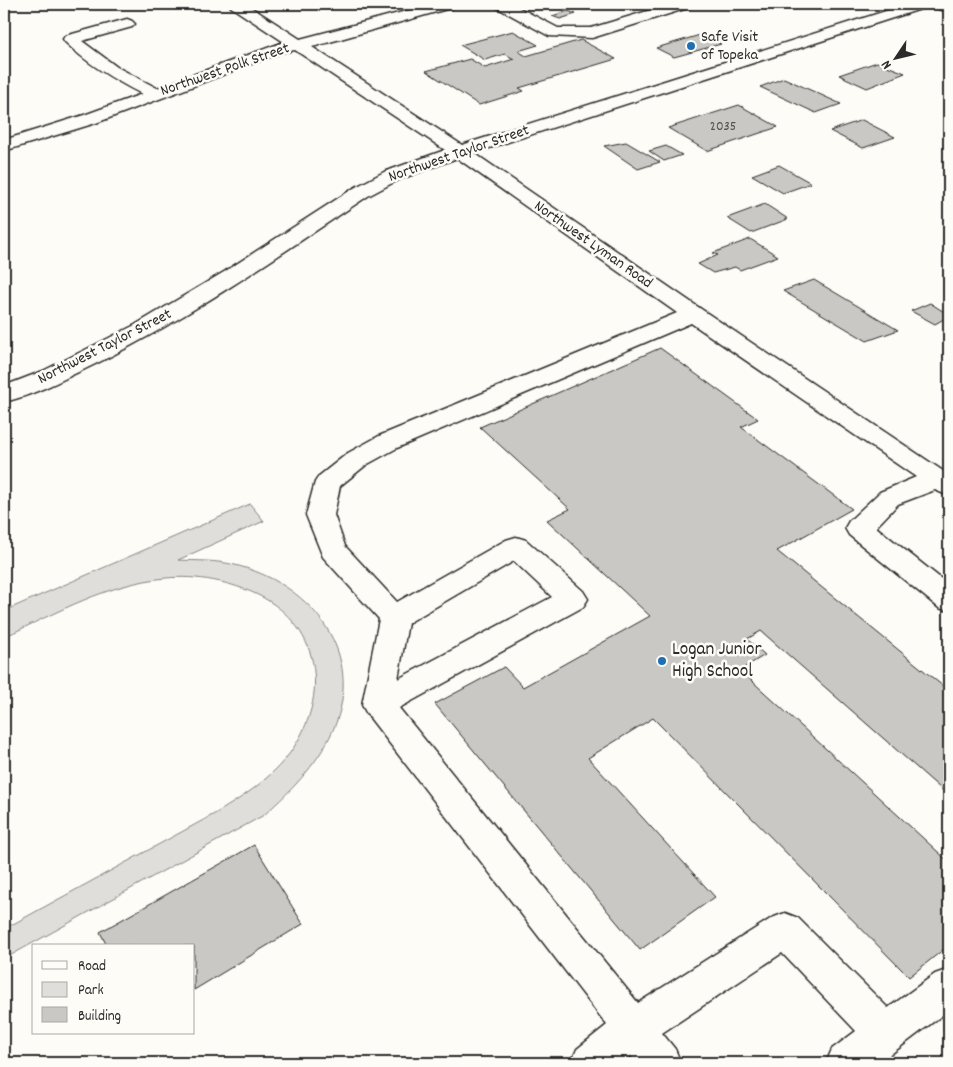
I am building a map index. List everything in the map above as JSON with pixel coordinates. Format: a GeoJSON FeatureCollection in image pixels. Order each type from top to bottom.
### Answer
{"type":"FeatureCollection","features":[{"type":"Feature","properties":{"kind":"street","name":"Northwest Polk Street"},"geometry":{"type":"LineString","coordinates":[[4,146],[62,129],[279,48],[297,45],[449,4]]}},
{"type":"Feature","properties":{"kind":"street"},"geometry":{"type":"LineString","coordinates":[[501,4],[556,33],[592,33],[686,4]]}},
{"type":"Feature","properties":{"kind":"street","name":"Northwest Taylor Street"},"geometry":{"type":"LineString","coordinates":[[4,395],[121,342],[174,313],[361,192],[391,176],[460,152],[922,4]]}},
{"type":"Feature","properties":{"kind":"street"},"geometry":{"type":"LineString","coordinates":[[937,4],[949,8]]}},
{"type":"Feature","properties":{"kind":"street","name":"Northwest Lyman Road"},"geometry":{"type":"LineString","coordinates":[[249,7],[297,45],[460,152],[693,314],[943,483]]}},
{"type":"Feature","properties":{"kind":"street"},"geometry":{"type":"LineString","coordinates":[[127,24],[71,39],[84,52],[116,75],[156,94]]}},
{"type":"Feature","properties":{"kind":"street"},"geometry":{"type":"LineString","coordinates":[[394,617],[334,550],[320,515],[328,482],[357,459],[388,442],[693,314]]}},
{"type":"Feature","properties":{"kind":"street"},"geometry":{"type":"LineString","coordinates":[[943,483],[889,498],[859,528],[949,600]]}},
{"type":"Feature","properties":{"kind":"street"},"geometry":{"type":"LineString","coordinates":[[378,705],[573,599],[516,547],[394,617],[378,705],[661,1063]]}},
{"type":"Feature","properties":{"kind":"street"},"geometry":{"type":"LineString","coordinates":[[591,1063],[634,1029],[785,930],[886,1034]]}},
{"type":"Feature","properties":{"kind":"street"},"geometry":{"type":"LineString","coordinates":[[846,1063],[949,987]]}},
{"type":"Feature","properties":{"kind":"green space"},"geometry":{"type":"Polygon","coordinates":[[[250,504],[264,521],[178,560],[228,563],[261,574],[285,586],[306,602],[323,622],[335,644],[342,669],[343,695],[336,723],[323,750],[306,773],[264,815],[4,959],[4,929],[218,812],[263,781],[279,766],[300,737],[310,714],[314,691],[314,668],[308,647],[297,627],[280,609],[248,590],[213,580],[178,577],[124,586],[83,600],[4,637],[4,611],[250,504]]]}},
{"type":"Feature","properties":{"kind":"building"},"geometry":{"type":"Polygon","coordinates":[[[530,4],[555,4],[559,6],[543,10],[530,4]]]}},
{"type":"Feature","properties":{"kind":"building"},"geometry":{"type":"Polygon","coordinates":[[[568,11],[576,14],[560,19],[552,16],[568,11]]]}},
{"type":"Feature","properties":{"kind":"building"},"geometry":{"type":"Polygon","coordinates":[[[513,31],[538,45],[518,51],[526,56],[581,40],[616,59],[519,88],[524,91],[479,105],[426,71],[470,59],[485,68],[514,59],[505,54],[485,60],[460,45],[513,31]]]}},
{"type":"Feature","properties":{"kind":"building","name":"Safe Visit of Topeka"},"geometry":{"type":"Polygon","coordinates":[[[700,35],[721,44],[674,57],[656,48],[700,35]]]}},
{"type":"Feature","properties":{"kind":"building"},"geometry":{"type":"Polygon","coordinates":[[[877,62],[905,73],[867,88],[839,75],[877,62]]]}},
{"type":"Feature","properties":{"kind":"building"},"geometry":{"type":"Polygon","coordinates":[[[784,78],[841,104],[816,113],[760,87],[784,78]]]}},
{"type":"Feature","properties":{"kind":"building"},"geometry":{"type":"Polygon","coordinates":[[[739,105],[778,127],[707,151],[668,128],[739,105]]]}},
{"type":"Feature","properties":{"kind":"building"},"geometry":{"type":"Polygon","coordinates":[[[862,120],[895,137],[863,148],[830,131],[862,120]]]}},
{"type":"Feature","properties":{"kind":"building"},"geometry":{"type":"Polygon","coordinates":[[[626,142],[660,162],[638,169],[604,146],[626,142]]]}},
{"type":"Feature","properties":{"kind":"building"},"geometry":{"type":"Polygon","coordinates":[[[666,146],[682,155],[664,161],[649,151],[666,146]]]}},
{"type":"Feature","properties":{"kind":"building"},"geometry":{"type":"Polygon","coordinates":[[[779,165],[811,183],[783,193],[752,175],[779,165]]]}},
{"type":"Feature","properties":{"kind":"building"},"geometry":{"type":"Polygon","coordinates":[[[765,204],[788,219],[751,233],[727,218],[765,204]]]}},
{"type":"Feature","properties":{"kind":"building"},"geometry":{"type":"Polygon","coordinates":[[[750,239],[778,256],[740,270],[735,267],[713,273],[698,264],[718,255],[713,253],[750,239]]]}},
{"type":"Feature","properties":{"kind":"building"},"geometry":{"type":"Polygon","coordinates":[[[814,280],[898,330],[867,341],[783,291],[814,280]]]}},
{"type":"Feature","properties":{"kind":"building"},"geometry":{"type":"Polygon","coordinates":[[[930,303],[949,316],[935,324],[911,311],[930,303]]]}},
{"type":"Feature","properties":{"kind":"building","name":"Logan Junior High School"},"geometry":{"type":"Polygon","coordinates":[[[660,348],[758,419],[741,427],[852,509],[777,551],[949,691],[949,796],[761,631],[747,639],[765,655],[740,670],[949,862],[949,945],[909,977],[653,718],[588,758],[715,897],[640,950],[435,704],[504,667],[523,687],[650,616],[547,520],[570,509],[480,427],[660,348]]]}},
{"type":"Feature","properties":{"kind":"building"},"geometry":{"type":"Polygon","coordinates":[[[254,845],[303,924],[195,989],[195,944],[106,944],[100,932],[254,845]]]}},
{"type":"Feature","properties":{"kind":"place","name":"Safe Visit of Topeka"},"geometry":{"type":"Point","coordinates":[691,46]}},
{"type":"Feature","properties":{"kind":"place","name":"Logan Junior High School"},"geometry":{"type":"Point","coordinates":[662,661]}}]}
